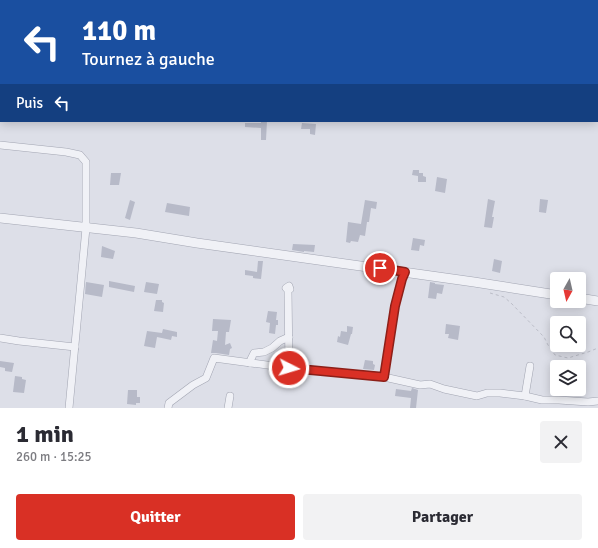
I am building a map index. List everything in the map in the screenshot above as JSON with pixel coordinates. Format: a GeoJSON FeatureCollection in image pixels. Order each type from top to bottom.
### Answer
{"type":"FeatureCollection","features":[{"type":"Feature","properties":{"kind":"street"},"geometry":{"type":"LineString","coordinates":[[0,145],[66,152],[80,155],[86,162],[86,228],[69,408]]}},
{"type":"Feature","properties":{"kind":"street"},"geometry":{"type":"LineString","coordinates":[[0,218],[136,233],[550,294]]}},
{"type":"Feature","properties":{"kind":"street"},"geometry":{"type":"LineString","coordinates":[[384,377],[395,306],[405,272]]}},
{"type":"Feature","properties":{"kind":"street"},"geometry":{"type":"LineString","coordinates":[[288,290],[289,368]]}},
{"type":"Feature","properties":{"kind":"street"},"geometry":{"type":"LineString","coordinates":[[586,299],[598,301]]}},
{"type":"Feature","properties":{"kind":"street"},"geometry":{"type":"LineString","coordinates":[[250,363],[250,359],[254,353],[264,352],[288,337]]}},
{"type":"Feature","properties":{"kind":"street"},"geometry":{"type":"LineString","coordinates":[[0,338],[75,347]]}},
{"type":"Feature","properties":{"kind":"street"},"geometry":{"type":"LineString","coordinates":[[168,408],[169,403],[193,385],[206,378],[214,358],[289,368],[384,377],[420,385],[430,384],[444,389],[477,396],[487,393],[525,396],[542,400],[598,401]]}},
{"type":"Feature","properties":{"kind":"street"},"geometry":{"type":"LineString","coordinates":[[525,396],[530,366]]}},
{"type":"Feature","properties":{"kind":"street"},"geometry":{"type":"LineString","coordinates":[[228,408],[230,396]]}},
{"type":"Feature","properties":{"kind":"path"},"geometry":{"type":"LineString","coordinates":[[490,293],[504,297],[511,303],[544,336],[555,355],[568,358],[598,348]]}},
{"type":"Feature","properties":{"kind":"building"},"geometry":{"type":"Polygon","coordinates":[[[267,122],[266,140],[261,140],[261,128],[245,127],[245,123],[267,122]]]}},
{"type":"Feature","properties":{"kind":"building"},"geometry":{"type":"Polygon","coordinates":[[[302,123],[316,124],[315,135],[310,134],[310,129],[301,129],[302,123]]]}},
{"type":"Feature","properties":{"kind":"building"},"geometry":{"type":"Polygon","coordinates":[[[413,170],[419,170],[419,173],[423,173],[423,176],[426,177],[426,182],[418,182],[418,176],[412,175],[413,170]]]}},
{"type":"Feature","properties":{"kind":"building"},"geometry":{"type":"Polygon","coordinates":[[[111,173],[121,173],[119,185],[110,185],[111,173]]]}},
{"type":"Feature","properties":{"kind":"building"},"geometry":{"type":"Polygon","coordinates":[[[437,177],[447,179],[445,193],[435,191],[437,177]]]}},
{"type":"Feature","properties":{"kind":"building"},"geometry":{"type":"Polygon","coordinates":[[[488,199],[495,201],[492,217],[494,217],[492,228],[484,227],[488,199]]]}},
{"type":"Feature","properties":{"kind":"building"},"geometry":{"type":"Polygon","coordinates":[[[540,199],[548,200],[546,213],[539,212],[540,199]]]}},
{"type":"Feature","properties":{"kind":"building"},"geometry":{"type":"Polygon","coordinates":[[[130,200],[135,202],[130,220],[125,218],[130,200]]]}},
{"type":"Feature","properties":{"kind":"building"},"geometry":{"type":"Polygon","coordinates":[[[365,200],[377,202],[376,209],[371,208],[365,236],[360,235],[358,242],[346,242],[348,222],[361,224],[365,200]]]}},
{"type":"Feature","properties":{"kind":"building"},"geometry":{"type":"Polygon","coordinates":[[[167,203],[190,207],[189,216],[165,212],[167,203]]]}},
{"type":"Feature","properties":{"kind":"building"},"geometry":{"type":"Polygon","coordinates":[[[413,238],[425,240],[424,246],[420,245],[419,251],[411,250],[413,238]]]}},
{"type":"Feature","properties":{"kind":"building"},"geometry":{"type":"Polygon","coordinates":[[[293,244],[315,245],[314,252],[292,250],[293,244]]]}},
{"type":"Feature","properties":{"kind":"building"},"geometry":{"type":"Polygon","coordinates":[[[102,246],[115,251],[113,259],[101,257],[102,246]]]}},
{"type":"Feature","properties":{"kind":"building"},"geometry":{"type":"Polygon","coordinates":[[[494,259],[502,261],[500,273],[492,271],[494,259]]]}},
{"type":"Feature","properties":{"kind":"building"},"geometry":{"type":"Polygon","coordinates":[[[258,261],[263,261],[261,279],[245,275],[245,270],[257,272],[258,261]]]}},
{"type":"Feature","properties":{"kind":"building"},"geometry":{"type":"Polygon","coordinates":[[[109,281],[135,286],[134,292],[109,287],[109,281]]]}},
{"type":"Feature","properties":{"kind":"building"},"geometry":{"type":"Polygon","coordinates":[[[86,282],[104,285],[102,297],[85,294],[86,282]]]}},
{"type":"Feature","properties":{"kind":"building"},"geometry":{"type":"Polygon","coordinates":[[[146,282],[159,284],[157,294],[144,292],[146,282]]]}},
{"type":"Feature","properties":{"kind":"building"},"geometry":{"type":"Polygon","coordinates":[[[430,282],[444,285],[442,294],[437,293],[436,299],[428,298],[430,282]]]}},
{"type":"Feature","properties":{"kind":"building"},"geometry":{"type":"Polygon","coordinates":[[[156,300],[162,300],[164,303],[163,312],[154,311],[156,300]]]}},
{"type":"Feature","properties":{"kind":"building"},"geometry":{"type":"Polygon","coordinates":[[[268,311],[277,312],[276,320],[278,320],[278,325],[276,325],[275,334],[269,333],[270,323],[266,322],[268,311]]]}},
{"type":"Feature","properties":{"kind":"building"},"geometry":{"type":"Polygon","coordinates":[[[213,319],[231,320],[229,332],[226,332],[225,345],[230,343],[232,348],[230,349],[229,355],[211,353],[213,340],[217,341],[218,331],[212,331],[213,319]]]}},
{"type":"Feature","properties":{"kind":"building"},"geometry":{"type":"Polygon","coordinates":[[[446,324],[460,326],[458,340],[448,338],[449,334],[445,334],[446,324]]]}},
{"type":"Feature","properties":{"kind":"building"},"geometry":{"type":"Polygon","coordinates":[[[347,326],[353,327],[348,345],[337,342],[341,331],[347,332],[347,326]]]}},
{"type":"Feature","properties":{"kind":"building"},"geometry":{"type":"Polygon","coordinates":[[[163,329],[177,332],[177,337],[172,336],[171,340],[157,337],[155,348],[144,346],[147,331],[162,333],[163,329]]]}},
{"type":"Feature","properties":{"kind":"building"},"geometry":{"type":"Polygon","coordinates":[[[365,360],[373,361],[373,364],[375,365],[374,370],[363,369],[365,360]]]}},
{"type":"Feature","properties":{"kind":"building"},"geometry":{"type":"Polygon","coordinates":[[[0,361],[14,363],[12,372],[5,371],[5,368],[0,367],[0,361]]]}},
{"type":"Feature","properties":{"kind":"building"},"geometry":{"type":"Polygon","coordinates":[[[15,376],[22,377],[22,379],[26,380],[24,393],[13,392],[15,376]]]}},
{"type":"Feature","properties":{"kind":"building"},"geometry":{"type":"Polygon","coordinates":[[[412,388],[418,390],[416,408],[410,408],[411,398],[395,396],[396,389],[411,391],[412,388]]]}},
{"type":"Feature","properties":{"kind":"building"},"geometry":{"type":"Polygon","coordinates":[[[128,390],[137,390],[137,397],[140,397],[140,403],[136,403],[136,405],[127,404],[128,390]]]}},
{"type":"Feature","properties":{"kind":"route"},"geometry":{"type":"LineString","coordinates":[[289,368],[384,377],[395,306],[405,272],[380,268]]}}]}
